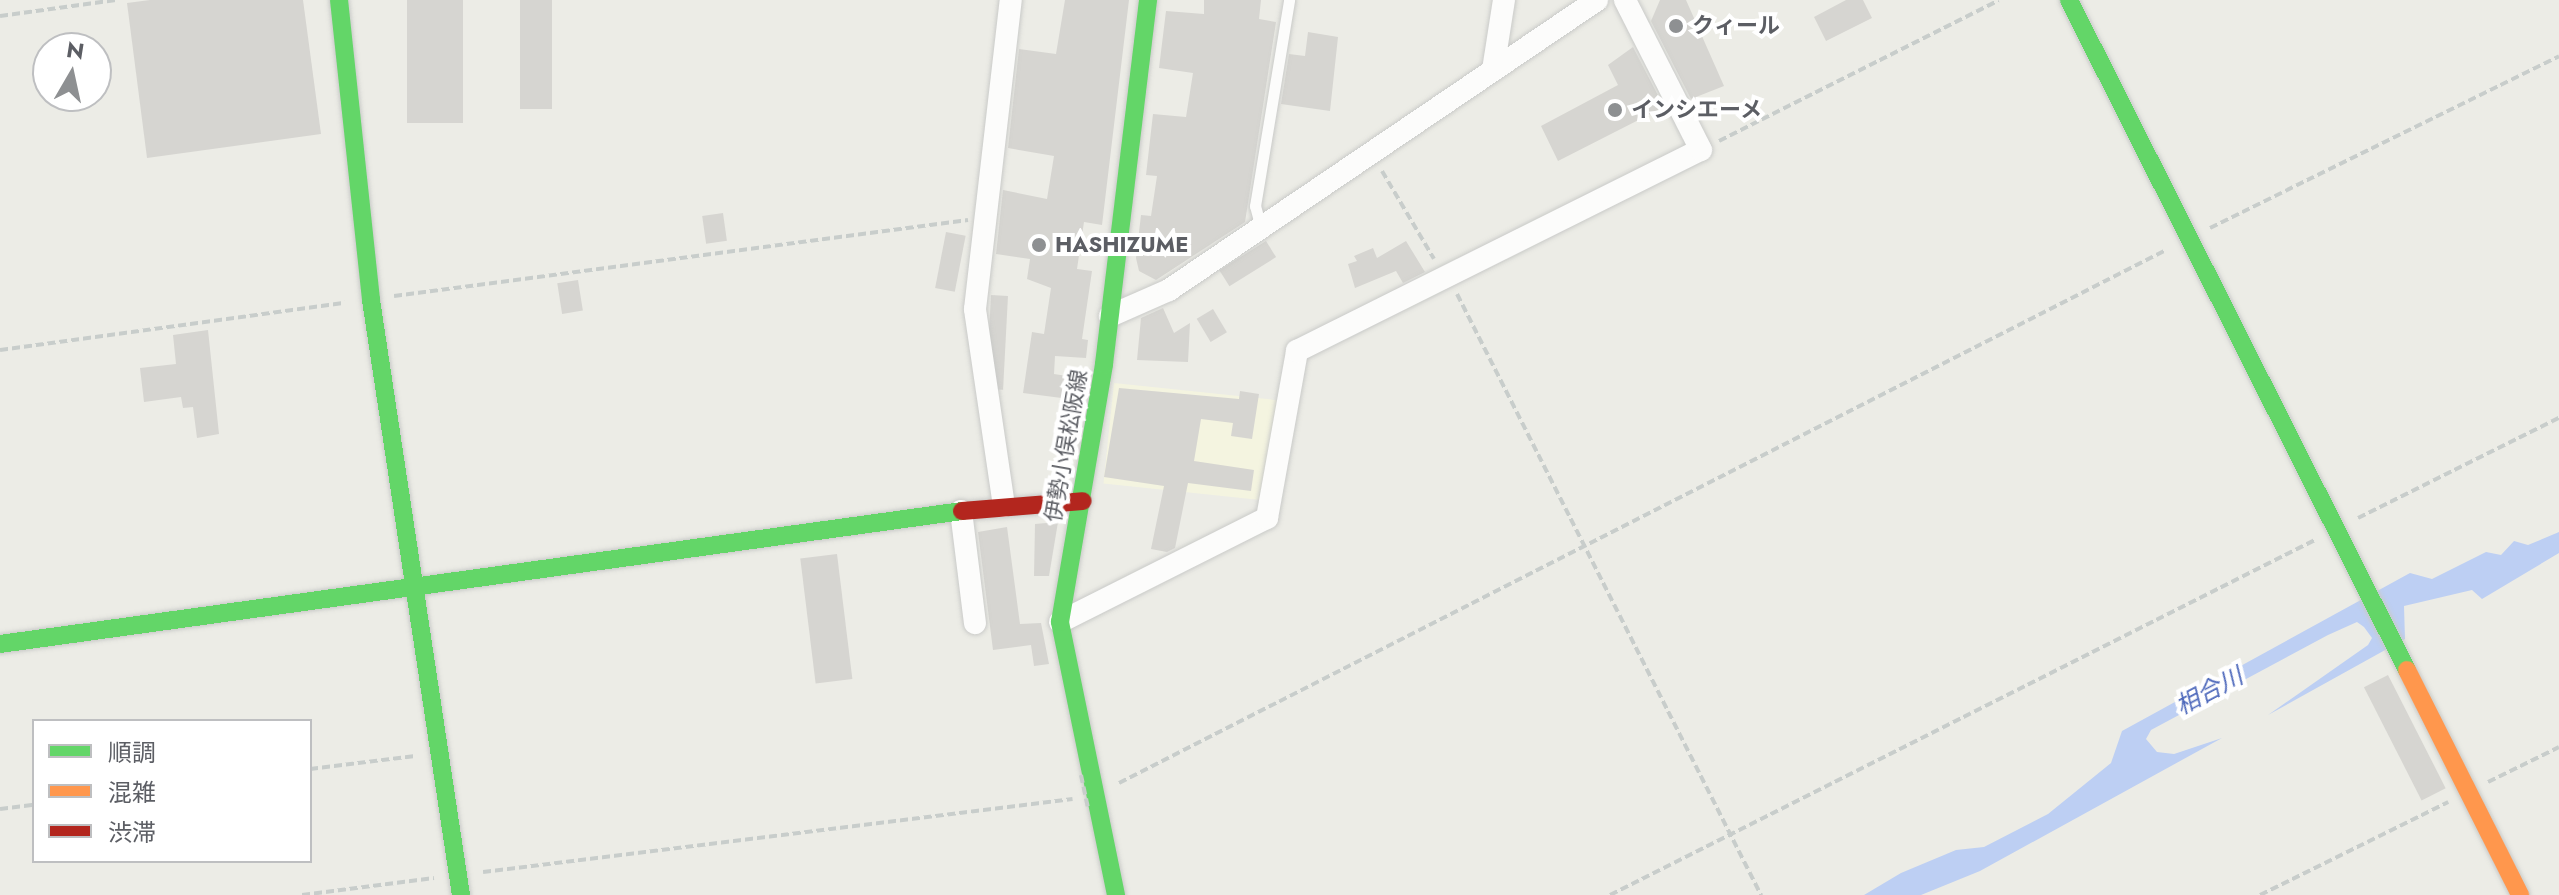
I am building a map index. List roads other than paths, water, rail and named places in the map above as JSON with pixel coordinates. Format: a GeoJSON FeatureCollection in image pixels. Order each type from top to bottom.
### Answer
{"type":"FeatureCollection","features":[{"type":"Feature","properties":{"kind":"street"},"geometry":{"type":"LineString","coordinates":[[339,0],[371,300],[461,895]]}},
{"type":"Feature","properties":{"kind":"street"},"geometry":{"type":"LineString","coordinates":[[1004,506],[975,309],[1011,0]]}},
{"type":"Feature","properties":{"kind":"street","name":"伊勢小俣松阪線"},"geometry":{"type":"LineString","coordinates":[[1116,895],[1090,802],[1060,622],[1083,501],[1110,316],[1148,0]]}},
{"type":"Feature","properties":{"kind":"street"},"geometry":{"type":"LineString","coordinates":[[1493,70],[1504,0]]}},
{"type":"Feature","properties":{"kind":"street"},"geometry":{"type":"LineString","coordinates":[[1110,316],[1169,290],[1597,0]]}},
{"type":"Feature","properties":{"kind":"street"},"geometry":{"type":"LineString","coordinates":[[1060,622],[1267,518],[1297,351],[1701,150],[1625,0]]}},
{"type":"Feature","properties":{"kind":"street"},"geometry":{"type":"LineString","coordinates":[[2069,0],[2187,240],[2520,895]]}},
{"type":"Feature","properties":{"kind":"street"},"geometry":{"type":"LineString","coordinates":[[0,644],[961,511],[1083,501]]}},
{"type":"Feature","properties":{"kind":"street"},"geometry":{"type":"LineString","coordinates":[[961,511],[975,623]]}},
{"type":"Feature","properties":{"kind":"lane"},"geometry":{"type":"LineString","coordinates":[[1262,229],[1255,206],[1289,0]]}},
{"type":"Feature","properties":{"kind":"water","name":"相合川"},"geometry":{"type":"Polygon","coordinates":[[[2559,532],[2559,553],[2482,599],[2472,590],[2404,606],[2405,639],[2268,715],[2368,645],[2372,638],[2364,627],[2357,622],[2328,635],[2151,730],[2146,739],[2157,752],[2174,754],[2222,738],[1980,871],[1921,895],[1864,895],[1901,873],[1956,850],[1984,847],[2048,814],[2111,763],[2122,731],[2410,573],[2432,579],[2486,552],[2501,555],[2514,541],[2528,545],[2559,532]]]}},
{"type":"Feature","properties":{"kind":"place","name":"クィール"},"geometry":{"type":"Point","coordinates":[1676,26]}},
{"type":"Feature","properties":{"kind":"place","name":"インシエーメ"},"geometry":{"type":"Point","coordinates":[1615,110]}},
{"type":"Feature","properties":{"kind":"place","name":"HASHIZUME"},"geometry":{"type":"Point","coordinates":[1039,245]}}]}
